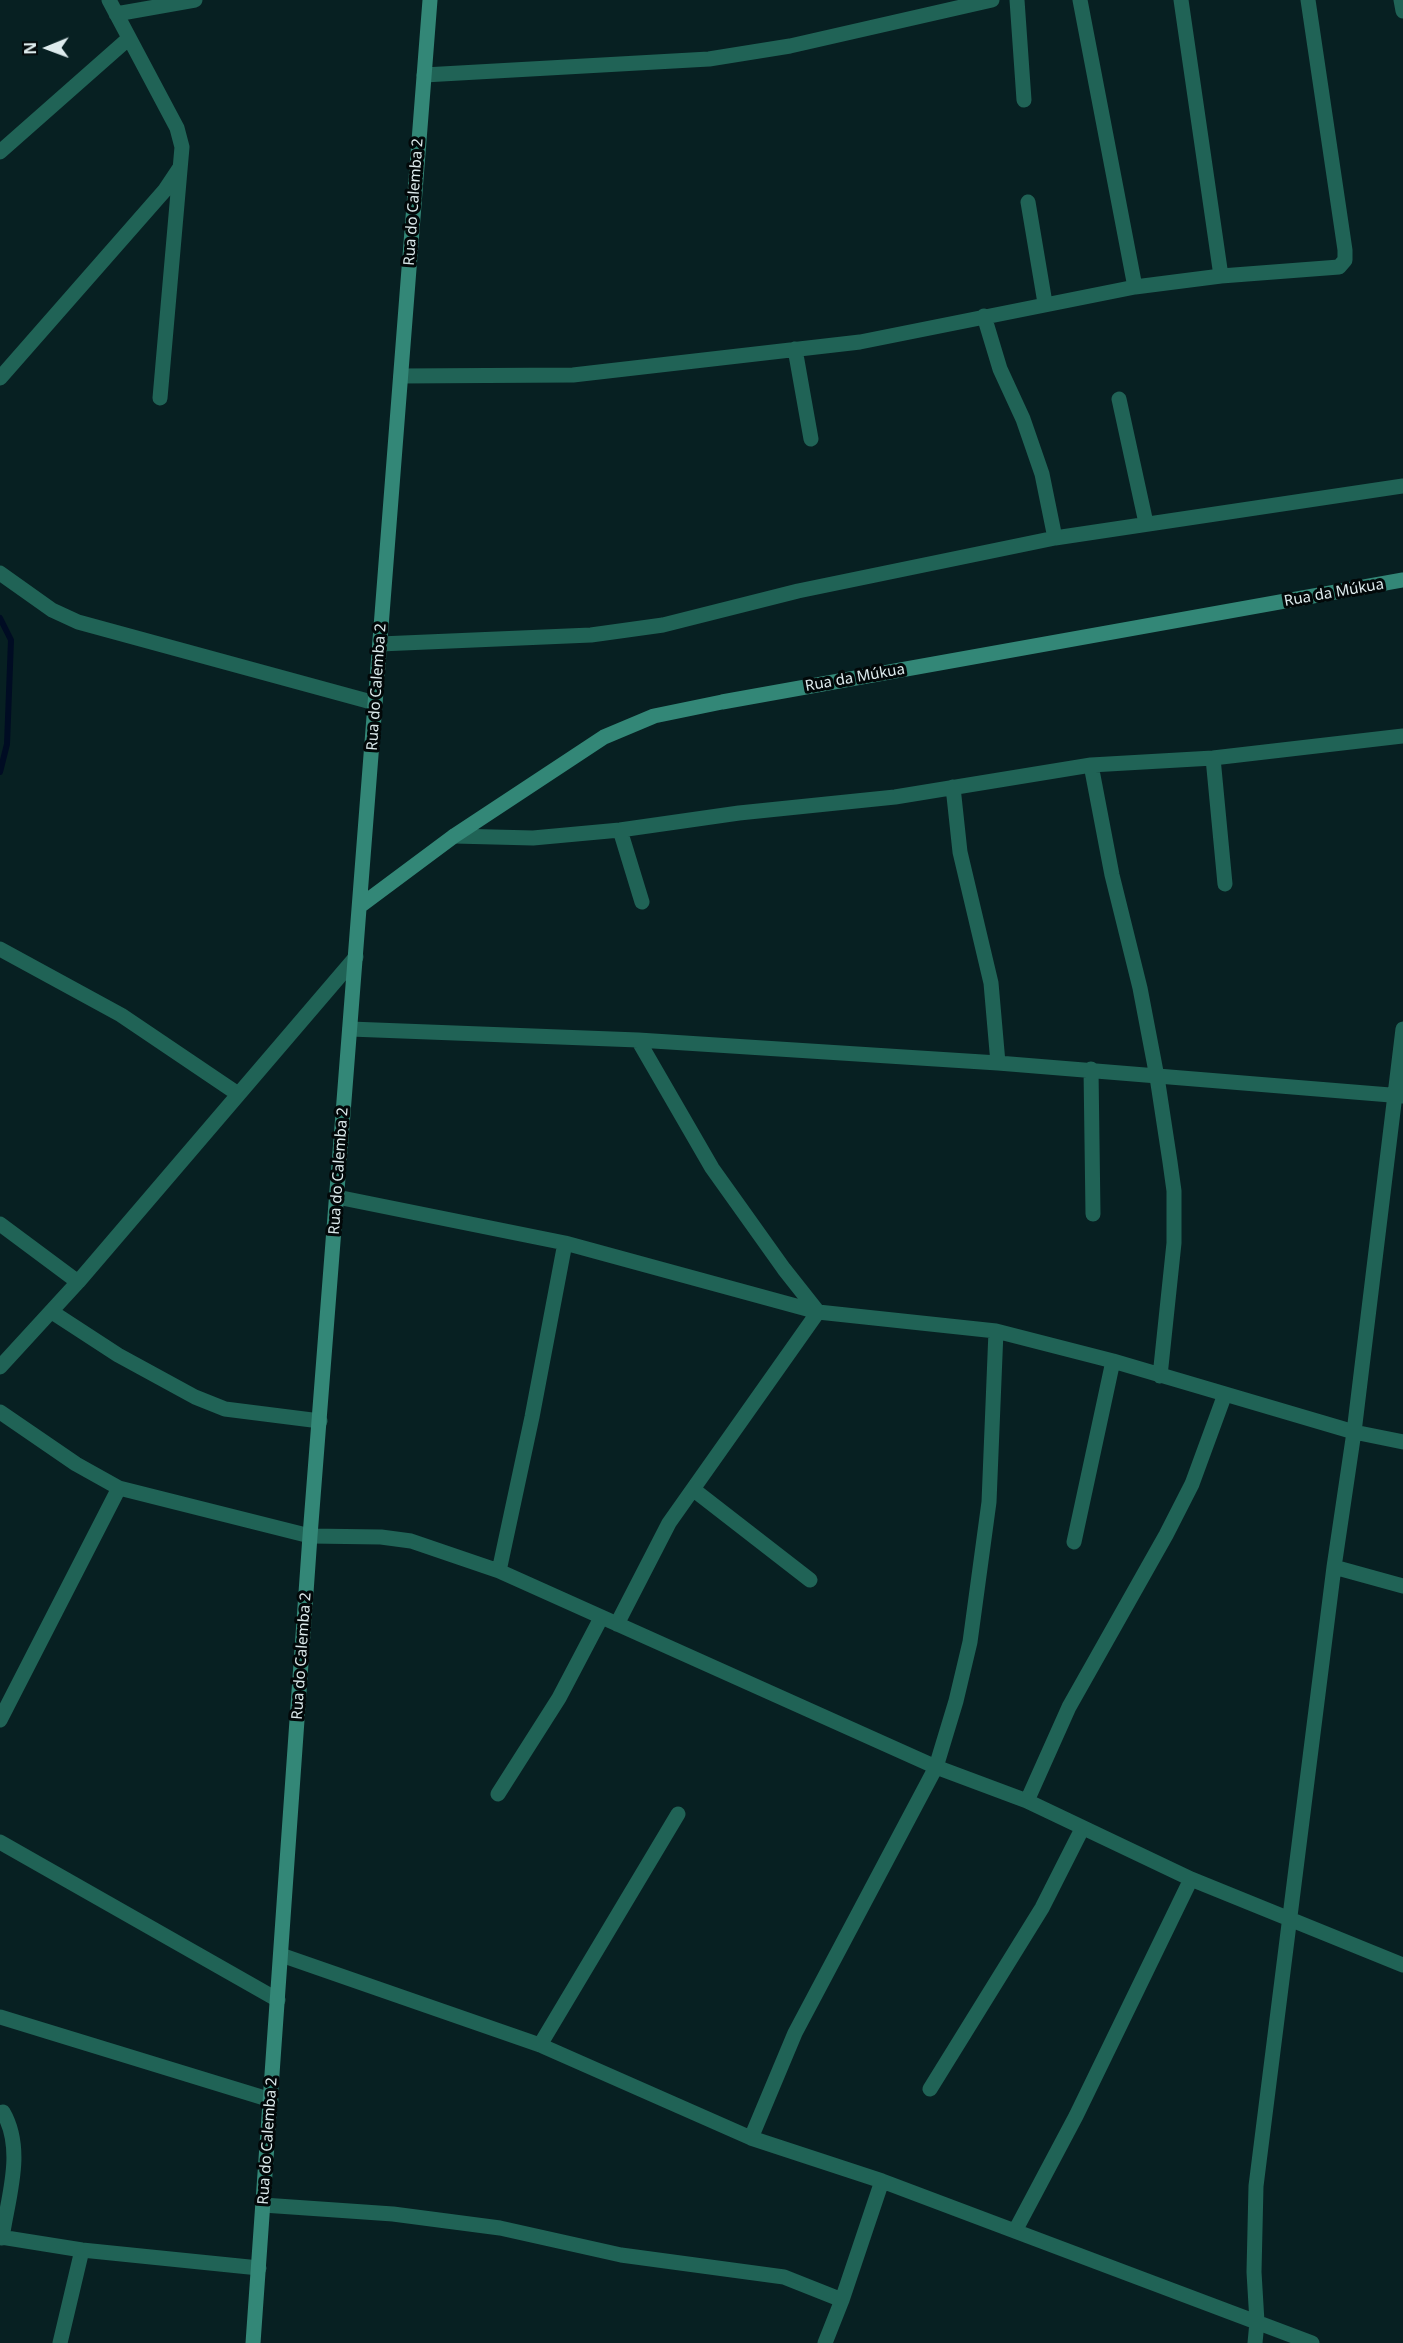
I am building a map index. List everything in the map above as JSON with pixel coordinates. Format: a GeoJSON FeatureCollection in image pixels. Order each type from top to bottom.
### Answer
{"type":"FeatureCollection","features":[{"type":"Feature","properties":{"kind":"main road","name":"Rua do Calemba 2"},"geometry":{"type":"LineString","coordinates":[[253,2343],[310,1536],[430,0]]}},
{"type":"Feature","properties":{"kind":"main road","name":"Rua da Múkua"},"geometry":{"type":"LineString","coordinates":[[360,906],[454,836],[604,737],[654,716],[1403,580]]}},
{"type":"Feature","properties":{"kind":"street"},"geometry":{"type":"LineString","coordinates":[[160,398],[182,147],[177,128],[112,7],[195,0]]}},
{"type":"Feature","properties":{"kind":"street"},"geometry":{"type":"LineString","coordinates":[[424,75],[709,59],[790,45],[992,0]]}},
{"type":"Feature","properties":{"kind":"street"},"geometry":{"type":"LineString","coordinates":[[1017,0],[1024,100]]}},
{"type":"Feature","properties":{"kind":"street"},"geometry":{"type":"LineString","coordinates":[[1080,0],[1135,287]]}},
{"type":"Feature","properties":{"kind":"street"},"geometry":{"type":"LineString","coordinates":[[1181,0],[1221,276]]}},
{"type":"Feature","properties":{"kind":"street"},"geometry":{"type":"LineString","coordinates":[[401,376],[573,375],[860,342],[984,315],[1135,287],[1221,276],[1339,267],[1345,260],[1308,0]]}},
{"type":"Feature","properties":{"kind":"street"},"geometry":{"type":"LineString","coordinates":[[1401,0],[1403,11]]}},
{"type":"Feature","properties":{"kind":"street"},"geometry":{"type":"LineString","coordinates":[[0,152],[128,39]]}},
{"type":"Feature","properties":{"kind":"street"},"geometry":{"type":"LineString","coordinates":[[0,378],[165,190],[181,167]]}},
{"type":"Feature","properties":{"kind":"street"},"geometry":{"type":"LineString","coordinates":[[1028,202],[1045,303]]}},
{"type":"Feature","properties":{"kind":"street"},"geometry":{"type":"LineString","coordinates":[[984,315],[1000,369],[1023,418],[1042,474],[1055,538]]}},
{"type":"Feature","properties":{"kind":"street"},"geometry":{"type":"LineString","coordinates":[[795,349],[811,439]]}},
{"type":"Feature","properties":{"kind":"street"},"geometry":{"type":"LineString","coordinates":[[1119,399],[1146,523]]}},
{"type":"Feature","properties":{"kind":"street"},"geometry":{"type":"LineString","coordinates":[[380,644],[591,635],[663,625],[798,591],[1055,538],[1403,486]]}},
{"type":"Feature","properties":{"kind":"street"},"geometry":{"type":"LineString","coordinates":[[0,573],[52,610],[78,622],[375,702]]}},
{"type":"Feature","properties":{"kind":"street"},"geometry":{"type":"LineString","coordinates":[[454,836],[533,838],[620,830],[739,813],[895,797],[1091,765],[1213,758],[1403,736]]}},
{"type":"Feature","properties":{"kind":"street"},"geometry":{"type":"LineString","coordinates":[[1213,758],[1225,884]]}},
{"type":"Feature","properties":{"kind":"street"},"geometry":{"type":"LineString","coordinates":[[1091,765],[1112,875],[1140,988],[1157,1077],[1174,1191],[1174,1243],[1160,1376]]}},
{"type":"Feature","properties":{"kind":"street"},"geometry":{"type":"LineString","coordinates":[[953,787],[960,852],[991,983],[998,1063]]}},
{"type":"Feature","properties":{"kind":"street"},"geometry":{"type":"LineString","coordinates":[[620,830],[642,902]]}},
{"type":"Feature","properties":{"kind":"street"},"geometry":{"type":"LineString","coordinates":[[0,949],[121,1015],[238,1094]]}},
{"type":"Feature","properties":{"kind":"street"},"geometry":{"type":"LineString","coordinates":[[0,1367],[52,1312],[356,957]]}},
{"type":"Feature","properties":{"kind":"street"},"geometry":{"type":"LineString","coordinates":[[350,1029],[638,1040],[1091,1069],[1157,1077],[1399,1096]]}},
{"type":"Feature","properties":{"kind":"street"},"geometry":{"type":"LineString","coordinates":[[1255,2343],[1257,2322],[1254,2272],[1256,2186],[1334,1567],[1399,1096],[1403,1029]]}},
{"type":"Feature","properties":{"kind":"street"},"geometry":{"type":"LineString","coordinates":[[638,1040],[712,1168],[784,1269],[818,1312]]}},
{"type":"Feature","properties":{"kind":"street"},"geometry":{"type":"LineString","coordinates":[[1091,1069],[1093,1214]]}},
{"type":"Feature","properties":{"kind":"street"},"geometry":{"type":"LineString","coordinates":[[337,1197],[565,1242],[818,1312],[996,1331],[1113,1361],[1354,1432],[1403,1442]]}},
{"type":"Feature","properties":{"kind":"street"},"geometry":{"type":"LineString","coordinates":[[0,1224],[78,1282]]}},
{"type":"Feature","properties":{"kind":"street"},"geometry":{"type":"LineString","coordinates":[[499,1571],[532,1417],[565,1242]]}},
{"type":"Feature","properties":{"kind":"street"},"geometry":{"type":"LineString","coordinates":[[52,1312],[118,1355],[195,1397],[225,1409],[320,1421]]}},
{"type":"Feature","properties":{"kind":"street"},"geometry":{"type":"LineString","coordinates":[[617,1624],[669,1523],[818,1312]]}},
{"type":"Feature","properties":{"kind":"street"},"geometry":{"type":"LineString","coordinates":[[751,2138],[795,2033],[936,1767],[956,1701],[970,1642],[989,1502],[996,1331]]}},
{"type":"Feature","properties":{"kind":"street"},"geometry":{"type":"LineString","coordinates":[[1074,1542],[1113,1361]]}},
{"type":"Feature","properties":{"kind":"street"},"geometry":{"type":"LineString","coordinates":[[1027,1801],[1069,1707],[1166,1535],[1192,1484],[1225,1394]]}},
{"type":"Feature","properties":{"kind":"street"},"geometry":{"type":"LineString","coordinates":[[0,1412],[76,1464],[119,1488],[310,1536],[381,1537],[411,1541],[499,1571],[936,1767],[1027,1801],[1191,1879],[1403,1965]]}},
{"type":"Feature","properties":{"kind":"street"},"geometry":{"type":"LineString","coordinates":[[0,1720],[119,1488]]}},
{"type":"Feature","properties":{"kind":"street"},"geometry":{"type":"LineString","coordinates":[[694,1490],[810,1580]]}},
{"type":"Feature","properties":{"kind":"street"},"geometry":{"type":"LineString","coordinates":[[1334,1567],[1403,1586]]}},
{"type":"Feature","properties":{"kind":"street"},"geometry":{"type":"LineString","coordinates":[[498,1794],[559,1698],[601,1618]]}},
{"type":"Feature","properties":{"kind":"street"},"geometry":{"type":"LineString","coordinates":[[540,2045],[678,1814]]}},
{"type":"Feature","properties":{"kind":"street"},"geometry":{"type":"LineString","coordinates":[[930,2089],[1042,1908],[1082,1829]]}},
{"type":"Feature","properties":{"kind":"street"},"geometry":{"type":"LineString","coordinates":[[0,1842],[278,2000]]}},
{"type":"Feature","properties":{"kind":"street"},"geometry":{"type":"LineString","coordinates":[[1015,2231],[1076,2116],[1191,1879]]}},
{"type":"Feature","properties":{"kind":"street"},"geometry":{"type":"LineString","coordinates":[[281,1955],[540,2045],[751,2138],[882,2181],[1312,2343]]}},
{"type":"Feature","properties":{"kind":"street"},"geometry":{"type":"LineString","coordinates":[[0,2017],[271,2100]]}},
{"type":"Feature","properties":{"kind":"street"},"geometry":{"type":"LineString","coordinates":[[3,2112],[11,2127],[15,2153],[1,2238],[82,2250],[259,2268]]}},
{"type":"Feature","properties":{"kind":"street"},"geometry":{"type":"LineString","coordinates":[[825,2343],[882,2181]]}},
{"type":"Feature","properties":{"kind":"street"},"geometry":{"type":"LineString","coordinates":[[263,2205],[393,2214],[500,2228],[621,2255],[784,2277],[842,2300]]}},
{"type":"Feature","properties":{"kind":"street"},"geometry":{"type":"LineString","coordinates":[[60,2343],[82,2250]]}},
{"type":"Feature","properties":{"kind":"waterway"},"geometry":{"type":"LineString","coordinates":[[0,618],[11,640],[7,744],[0,772]]}}]}
